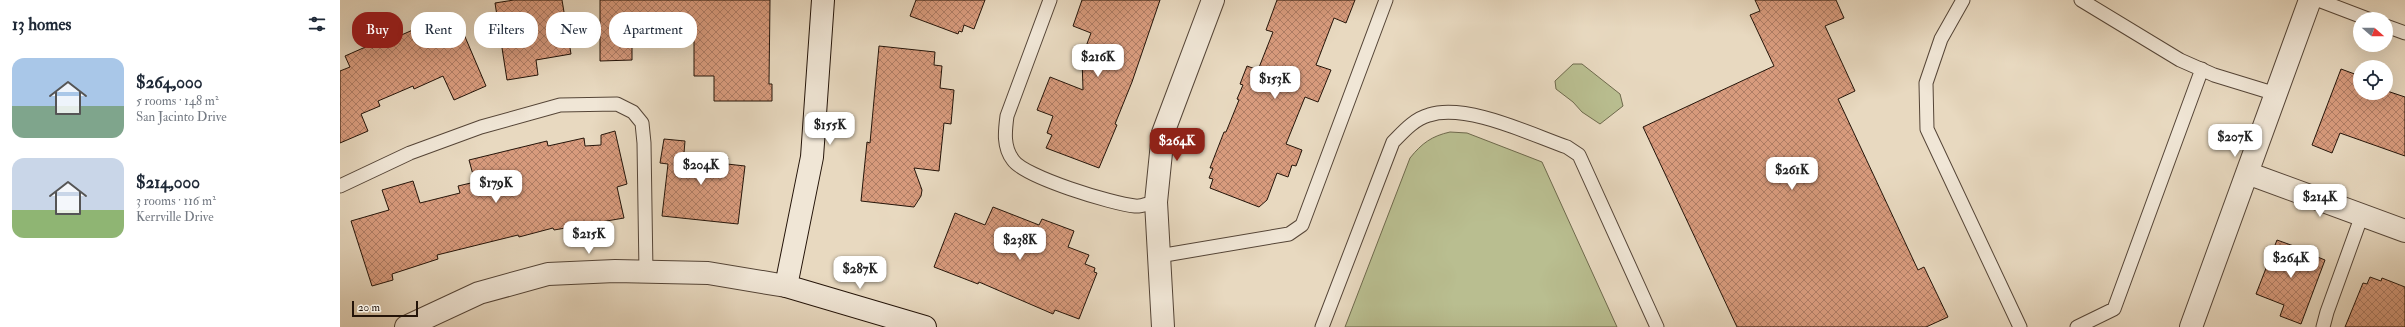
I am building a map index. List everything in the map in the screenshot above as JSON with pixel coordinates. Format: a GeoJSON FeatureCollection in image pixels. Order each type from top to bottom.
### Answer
{"type":"FeatureCollection","features":[{"type":"Feature","properties":{"kind":"street"},"geometry":{"type":"LineString","coordinates":[[786,286],[812,157],[823,0]]}},
{"type":"Feature","properties":{"kind":"street"},"geometry":{"type":"LineString","coordinates":[[1163,327],[1156,202],[1163,133],[1213,0]]}},
{"type":"Feature","properties":{"kind":"street"},"geometry":{"type":"LineString","coordinates":[[2191,327],[2310,0]]}},
{"type":"Feature","properties":{"kind":"street"},"geometry":{"type":"LineString","coordinates":[[2247,173],[2405,231]]}},
{"type":"Feature","properties":{"kind":"street"},"geometry":{"type":"LineString","coordinates":[[406,327],[479,293],[548,274],[646,272],[708,274],[786,286],[925,327]]}},
{"type":"Feature","properties":{"kind":"lane"},"geometry":{"type":"LineString","coordinates":[[1050,0],[1007,116],[1005,134],[1008,151],[1013,162],[1027,172],[1107,200],[1136,207],[1156,202]]}},
{"type":"Feature","properties":{"kind":"lane"},"geometry":{"type":"LineString","coordinates":[[1159,256],[1289,234],[1302,225],[1386,0]]}},
{"type":"Feature","properties":{"kind":"lane"},"geometry":{"type":"LineString","coordinates":[[1963,0],[1941,39],[1926,83],[1927,129],[2020,327]]}},
{"type":"Feature","properties":{"kind":"lane"},"geometry":{"type":"LineString","coordinates":[[2081,0],[2180,60],[2276,94]]}},
{"type":"Feature","properties":{"kind":"lane"},"geometry":{"type":"LineString","coordinates":[[2318,0],[2353,13]]}},
{"type":"Feature","properties":{"kind":"lane"},"geometry":{"type":"LineString","coordinates":[[2393,29],[2405,33]]}},
{"type":"Feature","properties":{"kind":"lane"},"geometry":{"type":"LineString","coordinates":[[2077,327],[2114,309],[2202,69]]}},
{"type":"Feature","properties":{"kind":"lane"},"geometry":{"type":"LineString","coordinates":[[340,186],[410,153],[481,127],[560,105],[617,104],[633,112],[642,123],[644,143],[646,272]]}},
{"type":"Feature","properties":{"kind":"lane"},"geometry":{"type":"LineString","coordinates":[[1322,327],[1393,142],[1410,125],[1429,115],[1452,111],[1483,117],[1567,147],[1579,155],[1657,327]]}},
{"type":"Feature","properties":{"kind":"lane"},"geometry":{"type":"LineString","coordinates":[[2323,327],[2362,215]]}},
{"type":"Feature","properties":{"kind":"green space"},"geometry":{"type":"Polygon","coordinates":[[[1573,64],[1582,64],[1620,94],[1623,106],[1600,124],[1582,112],[1573,102],[1556,89],[1555,81],[1573,64]]]}},
{"type":"Feature","properties":{"kind":"green space"},"geometry":{"type":"Polygon","coordinates":[[[1450,132],[1467,133],[1542,162],[1617,327],[1345,327],[1410,158],[1428,141],[1450,132]]]}},
{"type":"Feature","properties":{"kind":"building"},"geometry":{"type":"Polygon","coordinates":[[[514,0],[562,0],[564,12],[546,12],[546,48],[570,48],[571,54],[536,60],[538,75],[507,80],[502,48],[538,48],[538,12],[496,12],[495,3],[514,0]]]}},
{"type":"Feature","properties":{"kind":"building"},"geometry":{"type":"Polygon","coordinates":[[[600,0],[770,0],[769,84],[772,84],[772,101],[714,101],[714,76],[694,76],[694,48],[697,48],[697,12],[609,12],[609,48],[632,48],[632,60],[600,61],[600,0]]]}},
{"type":"Feature","properties":{"kind":"building"},"geometry":{"type":"Polygon","coordinates":[[[916,0],[985,0],[974,29],[964,25],[962,32],[959,31],[958,34],[910,16],[916,0]]]}},
{"type":"Feature","properties":{"kind":"building"},"geometry":{"type":"Polygon","coordinates":[[[1082,0],[1160,0],[1132,82],[1115,124],[1117,125],[1099,168],[1046,148],[1052,135],[1047,133],[1053,116],[1037,110],[1050,77],[1083,90],[1082,57],[1091,33],[1073,26],[1082,0]]]}},
{"type":"Feature","properties":{"kind":"building"},"geometry":{"type":"Polygon","coordinates":[[[1277,0],[1355,0],[1346,23],[1334,18],[1316,65],[1331,70],[1318,102],[1305,97],[1286,144],[1302,150],[1296,166],[1292,165],[1288,177],[1277,173],[1267,200],[1259,207],[1210,188],[1213,179],[1209,178],[1213,168],[1210,168],[1224,132],[1226,132],[1239,100],[1237,99],[1243,85],[1240,84],[1247,66],[1258,70],[1273,32],[1266,30],[1277,0]]]}},
{"type":"Feature","properties":{"kind":"building"},"geometry":{"type":"Polygon","coordinates":[[[1755,0],[1836,0],[1844,18],[1825,26],[1855,91],[1838,99],[1918,270],[1924,267],[1948,317],[1926,327],[1737,327],[1643,127],[1774,66],[1750,15],[1760,11],[1755,0]]]}},
{"type":"Feature","properties":{"kind":"building"},"geometry":{"type":"Polygon","coordinates":[[[411,31],[411,48],[466,48],[466,39],[486,86],[454,100],[443,76],[414,89],[413,86],[378,101],[380,106],[361,114],[368,131],[340,143],[340,71],[350,67],[345,56],[363,48],[403,48],[403,34],[411,31]]]}},
{"type":"Feature","properties":{"kind":"building"},"geometry":{"type":"Polygon","coordinates":[[[879,46],[935,52],[934,65],[942,66],[940,88],[954,90],[951,124],[944,123],[939,171],[914,168],[922,190],[921,196],[914,207],[861,201],[867,142],[870,143],[879,46]]]}},
{"type":"Feature","properties":{"kind":"building"},"geometry":{"type":"Polygon","coordinates":[[[2341,69],[2353,73],[2353,100],[2393,100],[2393,93],[2405,97],[2405,156],[2340,133],[2332,153],[2312,145],[2341,69]]]}},
{"type":"Feature","properties":{"kind":"building"},"geometry":{"type":"Polygon","coordinates":[[[615,131],[627,184],[617,187],[624,218],[554,230],[553,228],[437,255],[438,259],[392,274],[393,280],[372,286],[351,221],[389,210],[382,190],[413,181],[420,203],[460,193],[458,186],[475,182],[469,160],[547,141],[548,146],[584,138],[585,146],[601,145],[601,135],[615,131]]]}},
{"type":"Feature","properties":{"kind":"building"},"geometry":{"type":"Polygon","coordinates":[[[664,139],[685,141],[684,153],[728,158],[727,164],[745,166],[738,224],[662,216],[668,164],[660,163],[664,139]]]}},
{"type":"Feature","properties":{"kind":"building"},"geometry":{"type":"Polygon","coordinates":[[[993,207],[1039,225],[1042,219],[1074,231],[1068,247],[1089,255],[1085,264],[1095,268],[1094,272],[1097,273],[1079,319],[1055,310],[1053,314],[979,282],[978,284],[934,267],[955,213],[985,225],[993,207]]]}},
{"type":"Feature","properties":{"kind":"building"},"geometry":{"type":"Polygon","coordinates":[[[2277,240],[2316,254],[2315,256],[2325,260],[2301,324],[2280,316],[2284,305],[2256,294],[2277,240]]]}},
{"type":"Feature","properties":{"kind":"building"},"geometry":{"type":"Polygon","coordinates":[[[2370,277],[2381,281],[2382,278],[2405,287],[2405,327],[2345,327],[2363,283],[2367,284],[2370,277]]]}}]}
